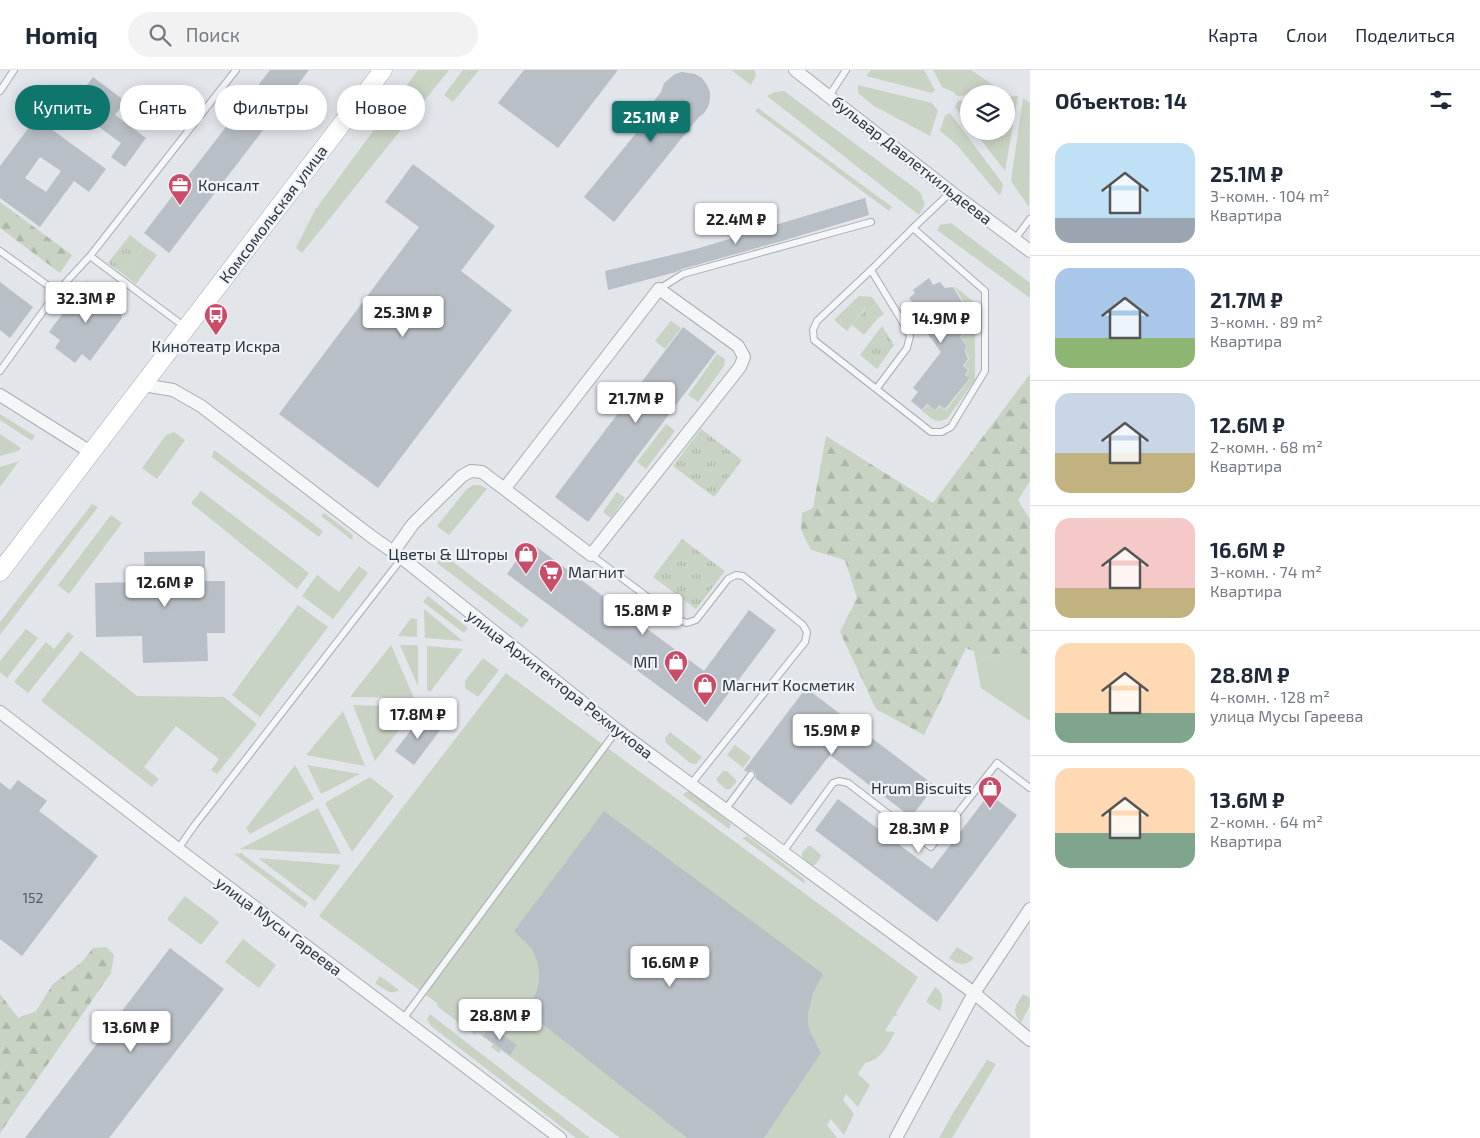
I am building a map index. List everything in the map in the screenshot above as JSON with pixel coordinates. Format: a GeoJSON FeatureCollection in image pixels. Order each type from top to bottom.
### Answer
{"type":"FeatureCollection","features":[{"type":"Feature","properties":{"kind":"main road","name":"Комсомольская улица"},"geometry":{"type":"LineString","coordinates":[[0,572],[383,70]]}},
{"type":"Feature","properties":{"kind":"street","name":"бульвар Давлеткильдеева"},"geometry":{"type":"LineString","coordinates":[[795,70],[1030,251]]}},
{"type":"Feature","properties":{"kind":"street"},"geometry":{"type":"LineString","coordinates":[[397,555],[413,524],[462,476],[471,471],[482,472],[505,488],[591,555],[740,367],[744,357],[738,346],[659,289],[505,488]]}},
{"type":"Feature","properties":{"kind":"street","name":"улица Архитектора Рехмукова"},"geometry":{"type":"LineString","coordinates":[[143,384],[173,390],[201,406],[397,555],[617,730],[974,993],[1030,1040]]}},
{"type":"Feature","properties":{"kind":"street"},"geometry":{"type":"LineString","coordinates":[[0,395],[92,452]]}},
{"type":"Feature","properties":{"kind":"street","name":"улица Мусы Гареева"},"geometry":{"type":"LineString","coordinates":[[0,712],[560,1138]]}},
{"type":"Feature","properties":{"kind":"street"},"geometry":{"type":"LineString","coordinates":[[896,1138],[974,993],[1030,909]]}},
{"type":"Feature","properties":{"kind":"lane"},"geometry":{"type":"LineString","coordinates":[[0,92],[14,70]]}},
{"type":"Feature","properties":{"kind":"lane"},"geometry":{"type":"LineString","coordinates":[[0,371],[57,292],[90,256],[236,70]]}},
{"type":"Feature","properties":{"kind":"lane"},"geometry":{"type":"LineString","coordinates":[[829,96],[846,70]]}},
{"type":"Feature","properties":{"kind":"lane"},"geometry":{"type":"LineString","coordinates":[[913,228],[985,291],[985,371],[950,427],[942,432],[931,432],[814,340],[813,330],[817,321],[871,270],[913,228],[951,192]]}},
{"type":"Feature","properties":{"kind":"lane"},"geometry":{"type":"LineString","coordinates":[[1015,240],[1030,219]]}},
{"type":"Feature","properties":{"kind":"lane"},"geometry":{"type":"LineString","coordinates":[[659,289],[683,274],[871,222]]}},
{"type":"Feature","properties":{"kind":"lane"},"geometry":{"type":"LineString","coordinates":[[0,251],[57,292]]}},
{"type":"Feature","properties":{"kind":"lane"},"geometry":{"type":"LineString","coordinates":[[90,256],[186,328]]}},
{"type":"Feature","properties":{"kind":"lane"},"geometry":{"type":"LineString","coordinates":[[871,270],[910,336],[907,348],[877,388]]}},
{"type":"Feature","properties":{"kind":"lane"},"geometry":{"type":"LineString","coordinates":[[178,849],[397,555]]}},
{"type":"Feature","properties":{"kind":"lane"},"geometry":{"type":"LineString","coordinates":[[591,555],[677,619],[687,623],[696,620],[728,579],[736,575],[743,576],[803,625],[807,632],[805,642],[691,784]]}},
{"type":"Feature","properties":{"kind":"lane"},"geometry":{"type":"LineString","coordinates":[[403,1019],[617,730]]}},
{"type":"Feature","properties":{"kind":"lane"},"geometry":{"type":"LineString","coordinates":[[783,852],[833,783],[839,781],[848,783],[931,847],[996,763],[1030,788]]}},
{"type":"Feature","properties":{"kind":"lane"},"geometry":{"type":"LineString","coordinates":[[725,810],[751,775]]}},
{"type":"Feature","properties":{"kind":"green space"},"geometry":{"type":"Polygon","coordinates":[[[418,70],[449,70],[425,100],[425,85],[407,85],[418,70]]]}},
{"type":"Feature","properties":{"kind":"green space"},"geometry":{"type":"Polygon","coordinates":[[[463,70],[479,70],[453,102],[444,95],[463,70]]]}},
{"type":"Feature","properties":{"kind":"green space"},"geometry":{"type":"Polygon","coordinates":[[[731,70],[754,70],[756,75],[751,85],[731,70]]]}},
{"type":"Feature","properties":{"kind":"green space"},"geometry":{"type":"Polygon","coordinates":[[[871,70],[924,70],[935,90],[932,93],[866,76],[871,70]]]}},
{"type":"Feature","properties":{"kind":"green space"},"geometry":{"type":"Polygon","coordinates":[[[933,70],[971,70],[993,85],[960,85],[960,96],[957,96],[942,87],[933,70]]]}},
{"type":"Feature","properties":{"kind":"green space"},"geometry":{"type":"Polygon","coordinates":[[[858,85],[932,103],[938,111],[930,136],[874,106],[858,93],[858,85]]]}},
{"type":"Feature","properties":{"kind":"green space"},"geometry":{"type":"Polygon","coordinates":[[[784,91],[920,192],[925,204],[919,215],[767,96],[775,92],[784,91]]]}},
{"type":"Feature","properties":{"kind":"green space"},"geometry":{"type":"Polygon","coordinates":[[[1015,96],[1018,96],[1015,113],[1015,96]]]}},
{"type":"Feature","properties":{"kind":"green space"},"geometry":{"type":"Polygon","coordinates":[[[1023,98],[1030,103],[1029,207],[1011,181],[1023,98]]]}},
{"type":"Feature","properties":{"kind":"green space"},"geometry":{"type":"Polygon","coordinates":[[[960,101],[960,113],[955,107],[960,101]]]}},
{"type":"Feature","properties":{"kind":"green space"},"geometry":{"type":"Polygon","coordinates":[[[758,108],[892,207],[889,211],[755,111],[758,108]]]}},
{"type":"Feature","properties":{"kind":"green space"},"geometry":{"type":"Polygon","coordinates":[[[950,113],[960,126],[960,140],[970,140],[1003,184],[1001,194],[999,195],[956,144],[940,131],[945,115],[950,113]]]}},
{"type":"Feature","properties":{"kind":"green space"},"geometry":{"type":"Polygon","coordinates":[[[374,130],[401,130],[302,253],[296,248],[315,210],[374,130]]]}},
{"type":"Feature","properties":{"kind":"green space"},"geometry":{"type":"Polygon","coordinates":[[[981,140],[1010,140],[1005,171],[981,140]]]}},
{"type":"Feature","properties":{"kind":"green space"},"geometry":{"type":"Polygon","coordinates":[[[0,202],[72,255],[60,273],[0,228],[0,202]]]}},
{"type":"Feature","properties":{"kind":"green space"},"geometry":{"type":"Polygon","coordinates":[[[951,223],[1030,283],[1030,298],[937,230],[940,225],[951,223]]]}},
{"type":"Feature","properties":{"kind":"green space"},"geometry":{"type":"Polygon","coordinates":[[[130,235],[144,246],[123,274],[108,263],[130,235]]]}},
{"type":"Feature","properties":{"kind":"green space"},"geometry":{"type":"Polygon","coordinates":[[[144,246],[157,255],[136,284],[123,274],[144,246]]]}},
{"type":"Feature","properties":{"kind":"green space"},"geometry":{"type":"Polygon","coordinates":[[[954,286],[975,303],[975,380],[947,419],[936,421],[922,411],[927,405],[935,410],[939,406],[946,410],[970,379],[966,375],[969,370],[964,366],[969,359],[966,346],[961,337],[968,331],[963,322],[966,320],[962,314],[968,310],[954,286]]]}},
{"type":"Feature","properties":{"kind":"green space"},"geometry":{"type":"Polygon","coordinates":[[[859,296],[872,297],[884,314],[878,318],[865,308],[847,331],[834,320],[859,296]]]}},
{"type":"Feature","properties":{"kind":"green space"},"geometry":{"type":"Polygon","coordinates":[[[866,308],[878,318],[864,335],[852,325],[866,308]]]}},
{"type":"Feature","properties":{"kind":"green space"},"geometry":{"type":"Polygon","coordinates":[[[671,321],[681,328],[665,349],[655,341],[671,321]]]}},
{"type":"Feature","properties":{"kind":"green space"},"geometry":{"type":"Polygon","coordinates":[[[882,326],[894,345],[877,369],[860,355],[882,326]]]}},
{"type":"Feature","properties":{"kind":"green space"},"geometry":{"type":"Polygon","coordinates":[[[717,354],[725,359],[724,366],[698,402],[688,395],[717,354]]]}},
{"type":"Feature","properties":{"kind":"green space"},"geometry":{"type":"Polygon","coordinates":[[[1030,374],[1030,481],[1018,500],[1030,520],[1030,660],[1012,645],[992,659],[966,648],[924,735],[876,709],[840,632],[857,598],[845,560],[811,550],[801,530],[802,513],[813,508],[826,436],[933,503],[1030,374]]]}},
{"type":"Feature","properties":{"kind":"green space"},"geometry":{"type":"Polygon","coordinates":[[[0,414],[35,436],[32,441],[0,420],[0,414]]]}},
{"type":"Feature","properties":{"kind":"green space"},"geometry":{"type":"Polygon","coordinates":[[[666,424],[675,431],[646,469],[637,462],[666,424]]]}},
{"type":"Feature","properties":{"kind":"green space"},"geometry":{"type":"Polygon","coordinates":[[[701,429],[742,460],[714,497],[673,466],[701,429]]]}},
{"type":"Feature","properties":{"kind":"green space"},"geometry":{"type":"Polygon","coordinates":[[[174,432],[185,440],[157,479],[142,468],[166,435],[174,432]]]}},
{"type":"Feature","properties":{"kind":"green space"},"geometry":{"type":"Polygon","coordinates":[[[0,434],[21,448],[18,451],[0,456],[0,434]]]}},
{"type":"Feature","properties":{"kind":"green space"},"geometry":{"type":"Polygon","coordinates":[[[214,450],[323,531],[319,537],[212,457],[214,450]]]}},
{"type":"Feature","properties":{"kind":"green space"},"geometry":{"type":"Polygon","coordinates":[[[19,461],[0,487],[0,467],[19,461]]]}},
{"type":"Feature","properties":{"kind":"green space"},"geometry":{"type":"Polygon","coordinates":[[[473,485],[480,485],[487,489],[449,535],[437,526],[466,490],[473,485]]]}},
{"type":"Feature","properties":{"kind":"green space"},"geometry":{"type":"Polygon","coordinates":[[[201,491],[309,573],[297,589],[191,503],[201,491]]]}},
{"type":"Feature","properties":{"kind":"green space"},"geometry":{"type":"Polygon","coordinates":[[[617,492],[625,498],[611,518],[603,512],[617,492]]]}},
{"type":"Feature","properties":{"kind":"green space"},"geometry":{"type":"Polygon","coordinates":[[[92,504],[98,507],[0,635],[0,622],[92,504]]]}},
{"type":"Feature","properties":{"kind":"green space"},"geometry":{"type":"Polygon","coordinates":[[[324,513],[353,535],[352,540],[321,516],[324,513]]]}},
{"type":"Feature","properties":{"kind":"green space"},"geometry":{"type":"Polygon","coordinates":[[[111,515],[122,523],[69,594],[58,585],[111,515]]]}},
{"type":"Feature","properties":{"kind":"green space"},"geometry":{"type":"Polygon","coordinates":[[[682,539],[725,571],[696,609],[653,577],[682,539]]]}},
{"type":"Feature","properties":{"kind":"green space"},"geometry":{"type":"Polygon","coordinates":[[[444,555],[529,620],[522,628],[437,563],[444,555]]]}},
{"type":"Feature","properties":{"kind":"green space"},"geometry":{"type":"Polygon","coordinates":[[[359,566],[368,573],[333,619],[302,596],[317,575],[339,592],[359,566]]]}},
{"type":"Feature","properties":{"kind":"green space"},"geometry":{"type":"Polygon","coordinates":[[[428,596],[468,628],[464,633],[423,602],[428,596]]]}},
{"type":"Feature","properties":{"kind":"green space"},"geometry":{"type":"Polygon","coordinates":[[[298,605],[328,627],[260,717],[232,695],[298,605]]]}},
{"type":"Feature","properties":{"kind":"green space"},"geometry":{"type":"Polygon","coordinates":[[[424,609],[463,641],[425,638],[424,609]]]}},
{"type":"Feature","properties":{"kind":"green space"},"geometry":{"type":"Polygon","coordinates":[[[411,618],[417,619],[417,637],[398,636],[411,618]]]}},
{"type":"Feature","properties":{"kind":"green space"},"geometry":{"type":"Polygon","coordinates":[[[26,629],[38,638],[7,678],[0,672],[0,661],[26,629]]]}},
{"type":"Feature","properties":{"kind":"green space"},"geometry":{"type":"Polygon","coordinates":[[[68,632],[74,636],[28,693],[14,682],[46,642],[54,649],[68,632]]]}},
{"type":"Feature","properties":{"kind":"green space"},"geometry":{"type":"Polygon","coordinates":[[[391,645],[414,698],[350,697],[391,645]]]}},
{"type":"Feature","properties":{"kind":"green space"},"geometry":{"type":"Polygon","coordinates":[[[400,645],[418,645],[418,686],[400,645]]]}},
{"type":"Feature","properties":{"kind":"green space"},"geometry":{"type":"Polygon","coordinates":[[[1012,645],[1030,660],[1030,721],[981,688],[974,651],[992,659],[1012,645]]]}},
{"type":"Feature","properties":{"kind":"green space"},"geometry":{"type":"Polygon","coordinates":[[[427,646],[463,649],[430,692],[427,690],[427,646]]]}},
{"type":"Feature","properties":{"kind":"green space"},"geometry":{"type":"Polygon","coordinates":[[[81,651],[137,696],[224,697],[257,724],[217,774],[211,770],[219,759],[176,726],[144,767],[159,779],[152,787],[41,701],[81,651]]]}},
{"type":"Feature","properties":{"kind":"green space"},"geometry":{"type":"Polygon","coordinates":[[[483,658],[499,670],[478,697],[465,688],[465,681],[483,658]]]}},
{"type":"Feature","properties":{"kind":"green space"},"geometry":{"type":"Polygon","coordinates":[[[506,673],[918,977],[896,1013],[897,1016],[894,1016],[885,1031],[895,1032],[886,1047],[880,1055],[865,1063],[858,1074],[870,1085],[858,1107],[846,1094],[843,1100],[854,1114],[844,1135],[831,1119],[827,1125],[837,1138],[620,1138],[501,1050],[499,1053],[491,1047],[493,1044],[478,1033],[475,1035],[437,1006],[437,1003],[319,916],[506,673]]]}},
{"type":"Feature","properties":{"kind":"green space"},"geometry":{"type":"Polygon","coordinates":[[[353,705],[417,707],[375,761],[353,705]]]}},
{"type":"Feature","properties":{"kind":"green space"},"geometry":{"type":"Polygon","coordinates":[[[343,711],[365,766],[306,755],[343,711]]]}},
{"type":"Feature","properties":{"kind":"green space"},"geometry":{"type":"Polygon","coordinates":[[[670,732],[702,757],[696,764],[690,763],[666,743],[665,738],[670,732]]]}},
{"type":"Feature","properties":{"kind":"green space"},"geometry":{"type":"Polygon","coordinates":[[[735,745],[751,757],[743,768],[727,755],[735,745]]]}},
{"type":"Feature","properties":{"kind":"green space"},"geometry":{"type":"Polygon","coordinates":[[[295,765],[314,799],[250,834],[246,828],[295,765]]]}},
{"type":"Feature","properties":{"kind":"green space"},"geometry":{"type":"Polygon","coordinates":[[[307,765],[360,774],[321,794],[307,765]]]}},
{"type":"Feature","properties":{"kind":"green space"},"geometry":{"type":"Polygon","coordinates":[[[723,771],[727,771],[736,780],[736,783],[730,789],[726,789],[717,781],[717,778],[723,771]]]}},
{"type":"Feature","properties":{"kind":"green space"},"geometry":{"type":"Polygon","coordinates":[[[370,777],[394,796],[352,852],[325,803],[370,777]]]}},
{"type":"Feature","properties":{"kind":"green space"},"geometry":{"type":"Polygon","coordinates":[[[686,792],[691,792],[728,821],[731,825],[729,829],[683,795],[686,792]]]}},
{"type":"Feature","properties":{"kind":"green space"},"geometry":{"type":"Polygon","coordinates":[[[318,808],[341,854],[240,849],[318,808]]]}},
{"type":"Feature","properties":{"kind":"green space"},"geometry":{"type":"Polygon","coordinates":[[[747,836],[804,879],[805,884],[742,838],[747,836]]]}},
{"type":"Feature","properties":{"kind":"green space"},"geometry":{"type":"Polygon","coordinates":[[[808,846],[811,846],[821,855],[815,865],[811,865],[802,857],[802,853],[808,846]]]}},
{"type":"Feature","properties":{"kind":"green space"},"geometry":{"type":"Polygon","coordinates":[[[241,853],[308,903],[305,908],[234,854],[241,853]]]}},
{"type":"Feature","properties":{"kind":"green space"},"geometry":{"type":"Polygon","coordinates":[[[258,858],[341,865],[315,901],[258,858]]]}},
{"type":"Feature","properties":{"kind":"green space"},"geometry":{"type":"Polygon","coordinates":[[[185,896],[219,922],[201,945],[167,919],[185,896]]]}},
{"type":"Feature","properties":{"kind":"green space"},"geometry":{"type":"Polygon","coordinates":[[[243,939],[276,965],[259,988],[225,962],[243,939]]]}},
{"type":"Feature","properties":{"kind":"green space"},"geometry":{"type":"Polygon","coordinates":[[[106,947],[114,955],[111,973],[0,1133],[0,994],[18,1018],[36,1011],[53,984],[82,962],[93,948],[106,947]]]}},
{"type":"Feature","properties":{"kind":"green space"},"geometry":{"type":"Polygon","coordinates":[[[957,947],[974,958],[965,964],[949,958],[957,947]]]}},
{"type":"Feature","properties":{"kind":"green space"},"geometry":{"type":"Polygon","coordinates":[[[380,976],[399,990],[390,992],[375,983],[380,976]]]}},
{"type":"Feature","properties":{"kind":"green space"},"geometry":{"type":"Polygon","coordinates":[[[935,987],[940,992],[942,998],[940,1011],[926,1002],[935,987]]]}},
{"type":"Feature","properties":{"kind":"green space"},"geometry":{"type":"Polygon","coordinates":[[[1023,994],[1030,998],[1030,1005],[1021,1023],[1015,1009],[1023,994]]]}},
{"type":"Feature","properties":{"kind":"green space"},"geometry":{"type":"Polygon","coordinates":[[[430,1014],[590,1138],[576,1138],[431,1026],[427,1019],[430,1014]]]}},
{"type":"Feature","properties":{"kind":"green space"},"geometry":{"type":"Polygon","coordinates":[[[987,1060],[996,1064],[952,1138],[939,1138],[953,1113],[987,1060]]]}},
{"type":"Feature","properties":{"kind":"building"},"geometry":{"type":"Polygon","coordinates":[[[270,70],[309,70],[298,85],[258,85],[270,70]]]}},
{"type":"Feature","properties":{"kind":"building"},"geometry":{"type":"Polygon","coordinates":[[[524,70],[618,70],[558,148],[498,103],[524,70]]]}},
{"type":"Feature","properties":{"kind":"building"},"geometry":{"type":"Polygon","coordinates":[[[682,72],[695,74],[702,78],[710,92],[708,107],[614,222],[584,197],[655,110],[650,106],[661,92],[664,83],[675,74],[682,72]]]}},
{"type":"Feature","properties":{"kind":"building"},"geometry":{"type":"Polygon","coordinates":[[[93,77],[104,85],[87,85],[93,77]]]}},
{"type":"Feature","properties":{"kind":"building"},"geometry":{"type":"Polygon","coordinates":[[[110,90],[120,97],[120,108],[115,115],[120,119],[120,130],[135,130],[146,138],[125,167],[111,157],[121,143],[103,130],[110,130],[110,90]]]}},
{"type":"Feature","properties":{"kind":"building"},"geometry":{"type":"Polygon","coordinates":[[[27,130],[52,130],[106,169],[89,192],[74,181],[40,227],[0,198],[0,166],[27,130]],[[40,157],[25,178],[46,192],[61,171],[40,157]]]}},
{"type":"Feature","properties":{"kind":"building"},"geometry":{"type":"Polygon","coordinates":[[[224,130],[263,130],[169,253],[144,233],[224,130]]]}},
{"type":"Feature","properties":{"kind":"building"},"geometry":{"type":"Polygon","coordinates":[[[413,164],[495,226],[461,271],[512,310],[378,488],[279,414],[419,227],[385,202],[413,164]]]}},
{"type":"Feature","properties":{"kind":"building"},"geometry":{"type":"Polygon","coordinates":[[[865,198],[869,215],[608,290],[605,271],[696,249],[865,198]]]}},
{"type":"Feature","properties":{"kind":"building"},"geometry":{"type":"Polygon","coordinates":[[[929,278],[933,285],[940,282],[945,288],[953,287],[967,310],[961,313],[965,320],[962,321],[968,331],[960,336],[966,346],[965,351],[968,359],[963,366],[968,370],[965,375],[970,378],[945,409],[939,405],[935,410],[927,404],[922,410],[911,401],[918,392],[913,388],[941,352],[912,313],[917,308],[909,298],[915,293],[913,290],[929,278]]]}},
{"type":"Feature","properties":{"kind":"building"},"geometry":{"type":"Polygon","coordinates":[[[87,281],[119,305],[122,318],[90,361],[82,354],[75,363],[55,348],[60,340],[49,332],[87,281]]]}},
{"type":"Feature","properties":{"kind":"building"},"geometry":{"type":"Polygon","coordinates":[[[0,282],[33,307],[10,338],[0,330],[0,282]]]}},
{"type":"Feature","properties":{"kind":"building"},"geometry":{"type":"Polygon","coordinates":[[[683,327],[716,352],[588,522],[555,497],[683,327]]]}},
{"type":"Feature","properties":{"kind":"building"},"geometry":{"type":"Polygon","coordinates":[[[530,542],[704,671],[749,610],[776,630],[707,722],[507,574],[530,542]]]}},
{"type":"Feature","properties":{"kind":"building"},"geometry":{"type":"Polygon","coordinates":[[[205,551],[205,581],[225,581],[225,633],[207,633],[208,661],[143,663],[142,636],[96,637],[95,583],[145,582],[144,552],[205,551]]]}},
{"type":"Feature","properties":{"kind":"building"},"geometry":{"type":"Polygon","coordinates":[[[806,688],[935,786],[911,817],[830,755],[791,805],[755,778],[754,771],[747,772],[744,770],[806,688]]]}},
{"type":"Feature","properties":{"kind":"building"},"geometry":{"type":"Polygon","coordinates":[[[423,714],[441,729],[414,765],[395,751],[423,714]]]}},
{"type":"Feature","properties":{"kind":"building"},"geometry":{"type":"Polygon","coordinates":[[[18,780],[47,801],[39,811],[98,856],[22,956],[0,939],[0,782],[10,790],[18,780]]]}},
{"type":"Feature","properties":{"kind":"building"},"geometry":{"type":"Polygon","coordinates":[[[989,794],[1017,815],[937,922],[815,830],[838,799],[932,869],[989,794]]]}},
{"type":"Feature","properties":{"kind":"building"},"geometry":{"type":"Polygon","coordinates":[[[604,811],[823,974],[813,993],[808,1013],[808,1025],[821,1053],[764,1138],[687,1138],[526,1011],[536,993],[539,972],[532,949],[514,931],[604,811]]]}},
{"type":"Feature","properties":{"kind":"building"},"geometry":{"type":"Polygon","coordinates":[[[170,948],[224,989],[109,1138],[25,1138],[170,948]]]}},
{"type":"Feature","properties":{"kind":"building"},"geometry":{"type":"Polygon","coordinates":[[[490,1026],[517,1045],[510,1055],[483,1036],[490,1026]]]}},
{"type":"Feature","properties":{"kind":"place","name":"Консалт"},"geometry":{"type":"Point","coordinates":[180,206]}},
{"type":"Feature","properties":{"kind":"place","name":"Кинотеатр Искра"},"geometry":{"type":"Point","coordinates":[216,336]}},
{"type":"Feature","properties":{"kind":"place","name":"Цветы & Шторы"},"geometry":{"type":"Point","coordinates":[526,575]}},
{"type":"Feature","properties":{"kind":"place","name":"Магнит"},"geometry":{"type":"Point","coordinates":[551,593]}},
{"type":"Feature","properties":{"kind":"place","name":"МП"},"geometry":{"type":"Point","coordinates":[676,683]}},
{"type":"Feature","properties":{"kind":"place","name":"Магнит Косметик"},"geometry":{"type":"Point","coordinates":[705,706]}},
{"type":"Feature","properties":{"kind":"place","name":"Hrum Biscuits"},"geometry":{"type":"Point","coordinates":[990,809]}}]}
